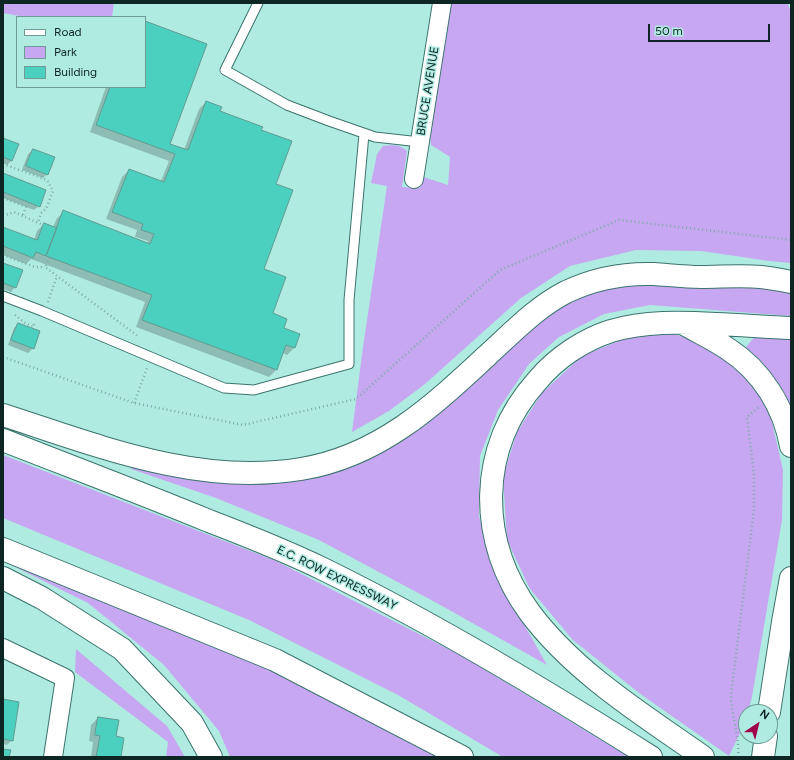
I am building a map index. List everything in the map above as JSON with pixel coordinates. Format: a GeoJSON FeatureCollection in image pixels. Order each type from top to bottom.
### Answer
{"type":"FeatureCollection","features":[{"type":"Feature","properties":{"kind":"main road"},"geometry":{"type":"LineString","coordinates":[[3,415],[94,444],[169,465],[198,470],[242,473],[281,472],[303,469],[346,457],[395,433],[456,385],[529,317],[547,303],[566,292],[587,284],[631,274],[698,277],[761,277],[791,272]]}},
{"type":"Feature","properties":{"kind":"main road"},"geometry":{"type":"LineString","coordinates":[[761,277],[791,282]]}},
{"type":"Feature","properties":{"kind":"main road"},"geometry":{"type":"LineString","coordinates":[[681,322],[729,349],[760,377],[768,387],[780,410],[788,431],[791,446]]}},
{"type":"Feature","properties":{"kind":"main road"},"geometry":{"type":"LineString","coordinates":[[703,757],[647,718],[566,654],[530,612],[517,593],[506,572],[495,537],[490,499],[495,460],[507,423],[528,390],[557,361],[589,340],[628,326],[648,323],[681,322],[791,328]]}},
{"type":"Feature","properties":{"kind":"main road","name":"E.C. ROW EXPRESSWAY"},"geometry":{"type":"LineString","coordinates":[[3,440],[267,544],[322,569],[387,602],[493,660],[543,689],[651,757]]}},
{"type":"Feature","properties":{"kind":"main road"},"geometry":{"type":"LineString","coordinates":[[3,549],[275,660],[462,757]]}},
{"type":"Feature","properties":{"kind":"main road"},"geometry":{"type":"LineString","coordinates":[[3,578],[42,598],[122,649],[192,723],[211,757]]}},
{"type":"Feature","properties":{"kind":"main road"},"geometry":{"type":"LineString","coordinates":[[770,704],[791,578]]}},
{"type":"Feature","properties":{"kind":"main road"},"geometry":{"type":"LineString","coordinates":[[763,757],[765,744]]}},
{"type":"Feature","properties":{"kind":"street","name":"BRUCE AVENUE"},"geometry":{"type":"LineString","coordinates":[[414,179],[442,3]]}},
{"type":"Feature","properties":{"kind":"street"},"geometry":{"type":"LineString","coordinates":[[3,648],[65,678],[53,757]]}},
{"type":"Feature","properties":{"kind":"lane"},"geometry":{"type":"LineString","coordinates":[[258,3],[225,70],[287,105],[364,134],[375,137],[420,142]]}},
{"type":"Feature","properties":{"kind":"lane"},"geometry":{"type":"LineString","coordinates":[[3,296],[224,388],[254,390],[349,364],[349,300],[364,134]]}},
{"type":"Feature","properties":{"kind":"path"},"geometry":{"type":"LineString","coordinates":[[3,164],[47,180],[54,191],[46,209],[41,213],[38,222]]}},
{"type":"Feature","properties":{"kind":"path"},"geometry":{"type":"LineString","coordinates":[[3,198],[26,207],[23,216]]}},
{"type":"Feature","properties":{"kind":"path"},"geometry":{"type":"LineString","coordinates":[[3,216],[14,212],[43,225]]}},
{"type":"Feature","properties":{"kind":"path"},"geometry":{"type":"LineString","coordinates":[[3,357],[134,403],[243,425],[356,399],[500,270],[619,220],[791,240]]}},
{"type":"Feature","properties":{"kind":"path"},"geometry":{"type":"LineString","coordinates":[[3,255],[35,267],[45,267],[142,340]]}},
{"type":"Feature","properties":{"kind":"path"},"geometry":{"type":"LineString","coordinates":[[45,267],[50,258]]}},
{"type":"Feature","properties":{"kind":"path"},"geometry":{"type":"LineString","coordinates":[[48,302],[57,276]]}},
{"type":"Feature","properties":{"kind":"path"},"geometry":{"type":"LineString","coordinates":[[14,314],[25,323],[33,327],[38,318]]}},
{"type":"Feature","properties":{"kind":"path"},"geometry":{"type":"LineString","coordinates":[[134,403],[147,367]]}},
{"type":"Feature","properties":{"kind":"path"},"geometry":{"type":"LineString","coordinates":[[738,757],[738,741],[732,708],[732,695],[754,510],[754,469],[747,417],[765,402]]}},
{"type":"Feature","properties":{"kind":"green space"},"geometry":{"type":"Polygon","coordinates":[[[3,3],[114,3],[112,16],[20,16],[3,13],[3,3]]]}},
{"type":"Feature","properties":{"kind":"green space"},"geometry":{"type":"Polygon","coordinates":[[[449,3],[787,3],[791,11],[791,263],[701,251],[636,250],[570,266],[521,298],[425,384],[389,411],[352,432],[387,186],[371,183],[377,154],[383,146],[393,145],[399,146],[407,151],[402,187],[420,188],[423,177],[448,185],[450,157],[431,145],[429,126],[449,3]]]}},
{"type":"Feature","properties":{"kind":"green space"},"geometry":{"type":"Polygon","coordinates":[[[667,282],[791,287],[791,316],[650,305],[604,314],[559,337],[529,364],[498,410],[480,456],[479,516],[493,564],[547,665],[435,602],[319,540],[216,498],[131,469],[134,463],[320,472],[521,336],[564,305],[600,290],[667,282]]]}},
{"type":"Feature","properties":{"kind":"green space"},"geometry":{"type":"Polygon","coordinates":[[[672,333],[717,349],[761,393],[772,422],[783,470],[782,520],[752,697],[750,704],[738,704],[738,737],[729,756],[639,693],[573,640],[530,589],[507,540],[503,477],[517,432],[542,393],[582,356],[636,334],[672,333]]]}},
{"type":"Feature","properties":{"kind":"green space"},"geometry":{"type":"Polygon","coordinates":[[[756,335],[791,338],[791,415],[789,406],[774,377],[746,347],[756,335]]]}},
{"type":"Feature","properties":{"kind":"green space"},"geometry":{"type":"Polygon","coordinates":[[[3,455],[276,561],[462,656],[629,757],[503,757],[398,695],[249,620],[3,518],[3,455]]]}},
{"type":"Feature","properties":{"kind":"green space"},"geometry":{"type":"Polygon","coordinates":[[[5,555],[274,668],[441,757],[230,757],[219,731],[164,665],[88,603],[3,561],[5,555]]]}},
{"type":"Feature","properties":{"kind":"green space"},"geometry":{"type":"Polygon","coordinates":[[[76,649],[167,726],[185,757],[166,757],[168,742],[75,672],[76,649]]]}},
{"type":"Feature","properties":{"kind":"building"},"geometry":{"type":"Polygon","coordinates":[[[146,21],[207,44],[170,144],[188,150],[206,101],[222,107],[220,111],[263,127],[261,130],[292,141],[276,184],[293,190],[264,269],[286,277],[273,313],[287,319],[284,328],[300,334],[295,348],[286,345],[277,370],[142,320],[152,295],[46,256],[63,210],[150,244],[154,234],[141,230],[143,224],[112,212],[129,169],[164,182],[175,154],[96,125],[110,88],[146,88],[146,21]]]}},
{"type":"Feature","properties":{"kind":"building"},"geometry":{"type":"Polygon","coordinates":[[[3,138],[19,144],[12,161],[3,157],[3,138]]]}},
{"type":"Feature","properties":{"kind":"building"},"geometry":{"type":"Polygon","coordinates":[[[33,149],[55,157],[48,175],[26,166],[33,149]]]}},
{"type":"Feature","properties":{"kind":"building"},"geometry":{"type":"Polygon","coordinates":[[[3,173],[46,190],[40,207],[3,192],[3,173]]]}},
{"type":"Feature","properties":{"kind":"building"},"geometry":{"type":"Polygon","coordinates":[[[44,223],[57,228],[46,256],[36,252],[33,258],[3,246],[3,227],[37,240],[44,223]]]}},
{"type":"Feature","properties":{"kind":"building"},"geometry":{"type":"Polygon","coordinates":[[[3,263],[23,270],[16,288],[3,283],[3,263]]]}},
{"type":"Feature","properties":{"kind":"building"},"geometry":{"type":"Polygon","coordinates":[[[18,323],[40,331],[34,349],[11,340],[18,323]]]}},
{"type":"Feature","properties":{"kind":"building"},"geometry":{"type":"Polygon","coordinates":[[[3,699],[19,702],[13,741],[3,739],[3,699]]]}},
{"type":"Feature","properties":{"kind":"building"},"geometry":{"type":"Polygon","coordinates":[[[98,717],[119,720],[116,736],[124,738],[121,757],[96,757],[100,736],[95,735],[98,717]]]}},
{"type":"Feature","properties":{"kind":"building"},"geometry":{"type":"Polygon","coordinates":[[[3,749],[11,750],[9,757],[3,757],[3,749]]]}}]}
